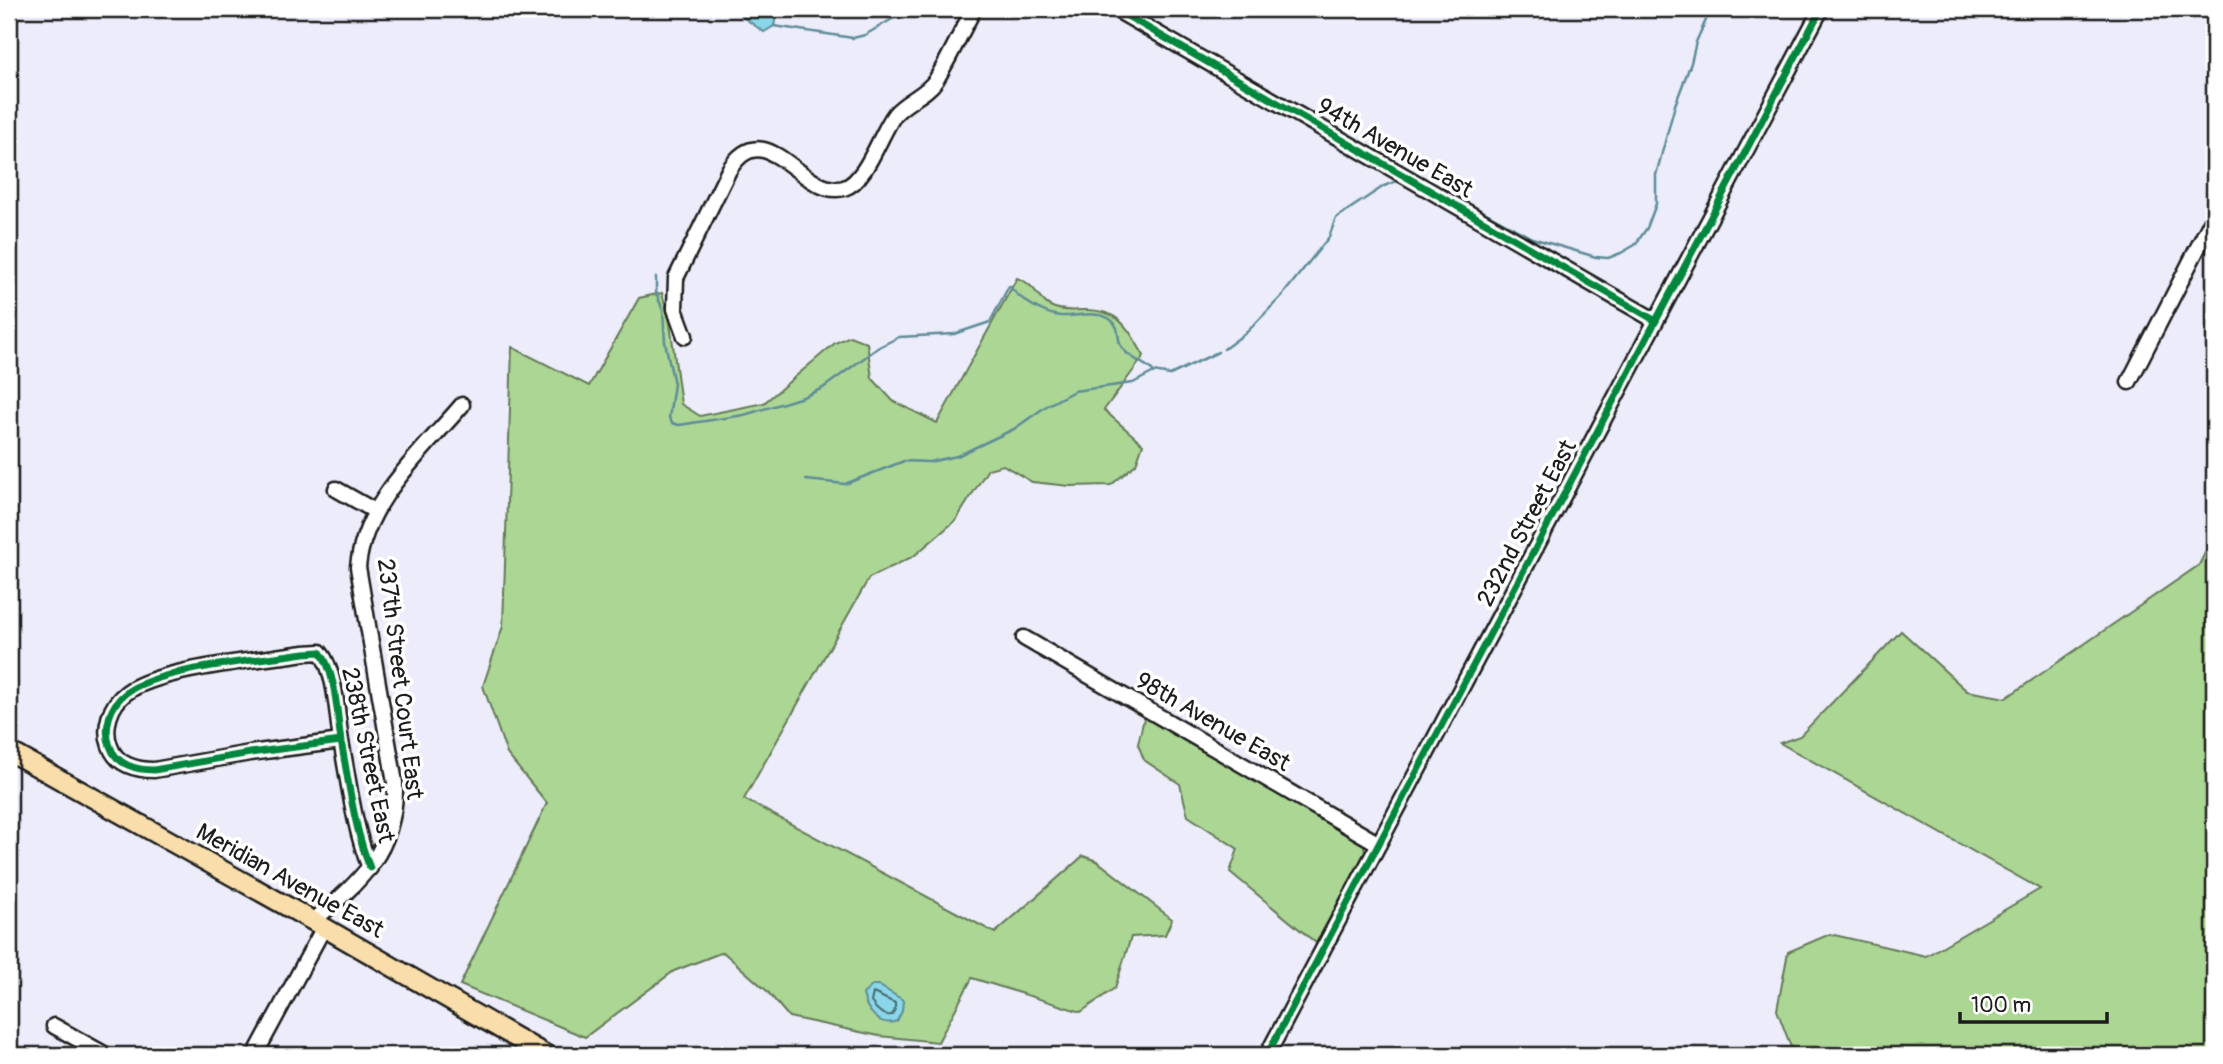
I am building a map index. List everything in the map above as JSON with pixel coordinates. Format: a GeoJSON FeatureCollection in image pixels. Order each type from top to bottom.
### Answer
{"type":"FeatureCollection","features":[{"type":"Feature","properties":{"kind":"main road","name":"Meridian Avenue East"},"geometry":{"type":"LineString","coordinates":[[9,751],[319,924],[546,1055]]}},
{"type":"Feature","properties":{"kind":"street"},"geometry":{"type":"LineString","coordinates":[[685,336],[675,309],[676,278],[729,170],[739,156],[752,149],[769,152],[828,188],[847,187],[862,171],[895,114],[934,83],[974,9]]}},
{"type":"Feature","properties":{"kind":"street","name":"94th Avenue East"},"geometry":{"type":"LineString","coordinates":[[1115,9],[1656,321]]}},
{"type":"Feature","properties":{"kind":"street","name":"232nd Street East"},"geometry":{"type":"LineString","coordinates":[[1267,1055],[1821,9]]}},
{"type":"Feature","properties":{"kind":"street"},"geometry":{"type":"LineString","coordinates":[[2129,382],[2214,216]]}},
{"type":"Feature","properties":{"kind":"street","name":"237th Street Court East"},"geometry":{"type":"LineString","coordinates":[[319,924],[338,900],[370,868],[385,843],[396,800],[358,567],[362,543],[375,510],[387,492],[462,405]]}},
{"type":"Feature","properties":{"kind":"street"},"geometry":{"type":"LineString","coordinates":[[336,489],[375,510]]}},
{"type":"Feature","properties":{"kind":"street","name":"98th Avenue East"},"geometry":{"type":"LineString","coordinates":[[1024,638],[1379,844]]}},
{"type":"Feature","properties":{"kind":"street","name":"238th Street East"},"geometry":{"type":"LineString","coordinates":[[341,741],[140,770],[112,753],[108,740],[108,725],[112,709],[118,700],[126,692],[147,681],[198,669],[320,652],[332,683],[360,838],[370,868]]}},
{"type":"Feature","properties":{"kind":"street"},"geometry":{"type":"LineString","coordinates":[[255,1055],[319,924]]}},
{"type":"Feature","properties":{"kind":"street"},"geometry":{"type":"LineString","coordinates":[[54,1026],[106,1055]]}},
{"type":"Feature","properties":{"kind":"green space"},"geometry":{"type":"Polygon","coordinates":[[[1017,278],[1029,285],[1050,306],[1066,310],[1096,310],[1114,316],[1127,328],[1144,356],[1104,410],[1143,444],[1136,464],[1111,485],[1070,486],[1032,482],[1003,465],[988,469],[956,520],[914,556],[869,578],[744,799],[995,933],[1083,856],[1097,861],[1172,919],[1165,935],[1131,937],[1115,988],[1081,1012],[972,978],[938,1042],[879,1036],[789,1017],[767,991],[723,952],[674,971],[585,1037],[460,985],[547,803],[507,754],[483,686],[503,626],[512,347],[589,386],[639,298],[662,293],[670,323],[681,404],[700,416],[764,403],[835,343],[850,336],[867,343],[872,378],[893,401],[937,423],[1017,278]]]}},
{"type":"Feature","properties":{"kind":"green space"},"geometry":{"type":"Polygon","coordinates":[[[2214,535],[2214,1055],[1794,1055],[1777,1010],[1788,952],[1830,934],[1926,956],[2040,889],[1780,743],[1800,736],[1901,631],[1967,691],[2006,698],[2199,565],[2214,535]]]}},
{"type":"Feature","properties":{"kind":"green space"},"geometry":{"type":"Polygon","coordinates":[[[1144,718],[1149,718],[1364,845],[1365,854],[1316,943],[1230,872],[1238,849],[1188,816],[1180,784],[1144,760],[1138,744],[1144,718]]]}},
{"type":"Feature","properties":{"kind":"water"},"geometry":{"type":"Polygon","coordinates":[[[759,8],[770,11],[774,14],[774,26],[764,32],[740,15],[739,9],[759,8]]]}},
{"type":"Feature","properties":{"kind":"water"},"geometry":{"type":"Polygon","coordinates":[[[873,985],[878,985],[903,1000],[897,1021],[890,1023],[879,1020],[870,1011],[863,994],[873,985]]]}},
{"type":"Feature","properties":{"kind":"waterway"},"geometry":{"type":"LineString","coordinates":[[774,26],[853,38],[865,35],[909,9]]}},
{"type":"Feature","properties":{"kind":"waterway"},"geometry":{"type":"LineString","coordinates":[[1416,175],[1532,238],[1596,257],[1608,258],[1621,253],[1635,245],[1647,228],[1656,204],[1656,175],[1675,105],[1696,42],[1711,9]]}},
{"type":"Feature","properties":{"kind":"waterway"},"geometry":{"type":"LineString","coordinates":[[1224,349],[1247,332],[1281,297],[1329,237],[1336,218],[1384,186],[1397,181]]}},
{"type":"Feature","properties":{"kind":"waterway"},"geometry":{"type":"LineString","coordinates":[[656,277],[656,292],[663,311],[665,342],[674,384],[669,418],[672,423],[679,425],[744,415],[803,397],[823,388],[879,347],[899,337],[954,334],[990,322],[1009,286],[1026,301],[1047,312],[1061,316],[1105,316],[1117,328],[1123,349],[1154,372]]}},
{"type":"Feature","properties":{"kind":"waterway"},"geometry":{"type":"LineString","coordinates":[[806,480],[845,484],[904,461],[929,462],[957,456],[1014,429],[1074,391],[1133,383],[1154,372],[1170,375],[1218,352]]}},
{"type":"Feature","properties":{"kind":"cycle path"},"geometry":{"type":"LineString","coordinates":[[1115,9],[1656,321]]}},
{"type":"Feature","properties":{"kind":"cycle path"},"geometry":{"type":"LineString","coordinates":[[1267,1055],[1821,9]]}},
{"type":"Feature","properties":{"kind":"cycle path"},"geometry":{"type":"LineString","coordinates":[[341,741],[147,770],[128,765],[117,758],[110,746],[107,732],[109,717],[120,698],[141,684],[211,666],[320,652],[333,682],[352,805],[370,868]]}}]}
